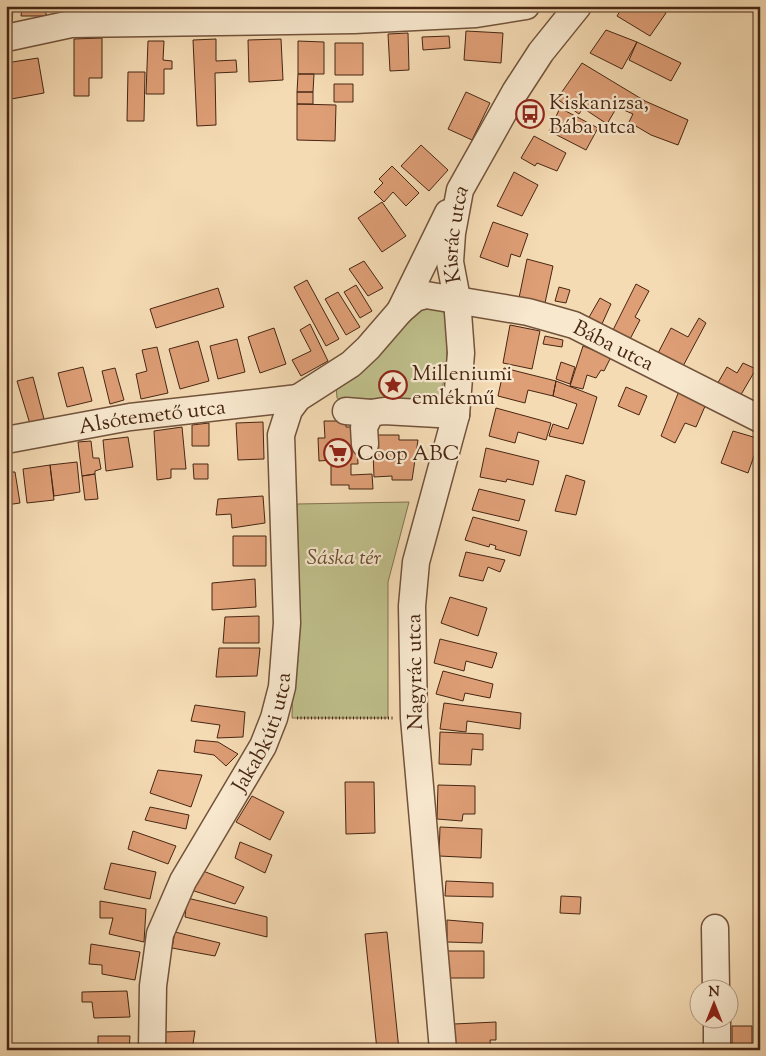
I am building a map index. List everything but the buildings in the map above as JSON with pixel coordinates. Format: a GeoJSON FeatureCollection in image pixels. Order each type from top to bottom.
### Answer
{"type":"FeatureCollection","features":[{"type":"Feature","properties":{"kind":"street"},"geometry":{"type":"LineString","coordinates":[[6,38],[71,24],[354,20],[476,14],[526,6]]}},
{"type":"Feature","properties":{"kind":"street","name":"Kisrác utca"},"geometry":{"type":"LineString","coordinates":[[298,398],[357,358],[400,311],[415,298],[426,295],[457,299],[450,248],[460,190],[515,92],[541,52],[578,6]]}},
{"type":"Feature","properties":{"kind":"street"},"geometry":{"type":"LineString","coordinates":[[400,311],[460,190]]}},
{"type":"Feature","properties":{"kind":"street","name":"Nagyrác utca"},"geometry":{"type":"LineString","coordinates":[[442,1050],[414,718],[412,606],[416,562],[456,415],[461,353],[457,299]]}},
{"type":"Feature","properties":{"kind":"street","name":"Bába utca"},"geometry":{"type":"LineString","coordinates":[[457,299],[528,312],[574,325],[760,419]]}},
{"type":"Feature","properties":{"kind":"street","name":"Alsótemető utca"},"geometry":{"type":"LineString","coordinates":[[6,440],[130,417],[298,398]]}},
{"type":"Feature","properties":{"kind":"street","name":"Jakabkúti utca"},"geometry":{"type":"LineString","coordinates":[[152,1050],[153,986],[160,934],[183,881],[263,746],[274,718],[282,687],[287,623],[281,435],[289,410],[298,398]]}},
{"type":"Feature","properties":{"kind":"street"},"geometry":{"type":"LineString","coordinates":[[365,444],[364,427],[358,412],[384,410],[456,415]]}},
{"type":"Feature","properties":{"kind":"street"},"geometry":{"type":"LineString","coordinates":[[715,928],[716,978]]}},
{"type":"Feature","properties":{"kind":"street"},"geometry":{"type":"LineString","coordinates":[[717,1028],[717,1050]]}},
{"type":"Feature","properties":{"kind":"path"},"geometry":{"type":"LineString","coordinates":[[274,718],[414,718]]}},
{"type":"Feature","properties":{"kind":"green space"},"geometry":{"type":"Polygon","coordinates":[[[417,308],[442,309],[447,313],[447,364],[439,404],[343,402],[337,398],[336,385],[417,308]]]}},
{"type":"Feature","properties":{"kind":"green space","name":"Sáska tér"},"geometry":{"type":"Polygon","coordinates":[[[409,502],[388,582],[388,718],[292,718],[297,504],[409,502]]]}},
{"type":"Feature","properties":{"kind":"place","name":"Kiskanizsa, Bába utca"},"geometry":{"type":"Point","coordinates":[530,114]}},
{"type":"Feature","properties":{"kind":"place","name":"Milleniumi emlékmű"},"geometry":{"type":"Point","coordinates":[393,385]}},
{"type":"Feature","properties":{"kind":"place","name":"Coop ABC"},"geometry":{"type":"Point","coordinates":[338,453]}}]}
